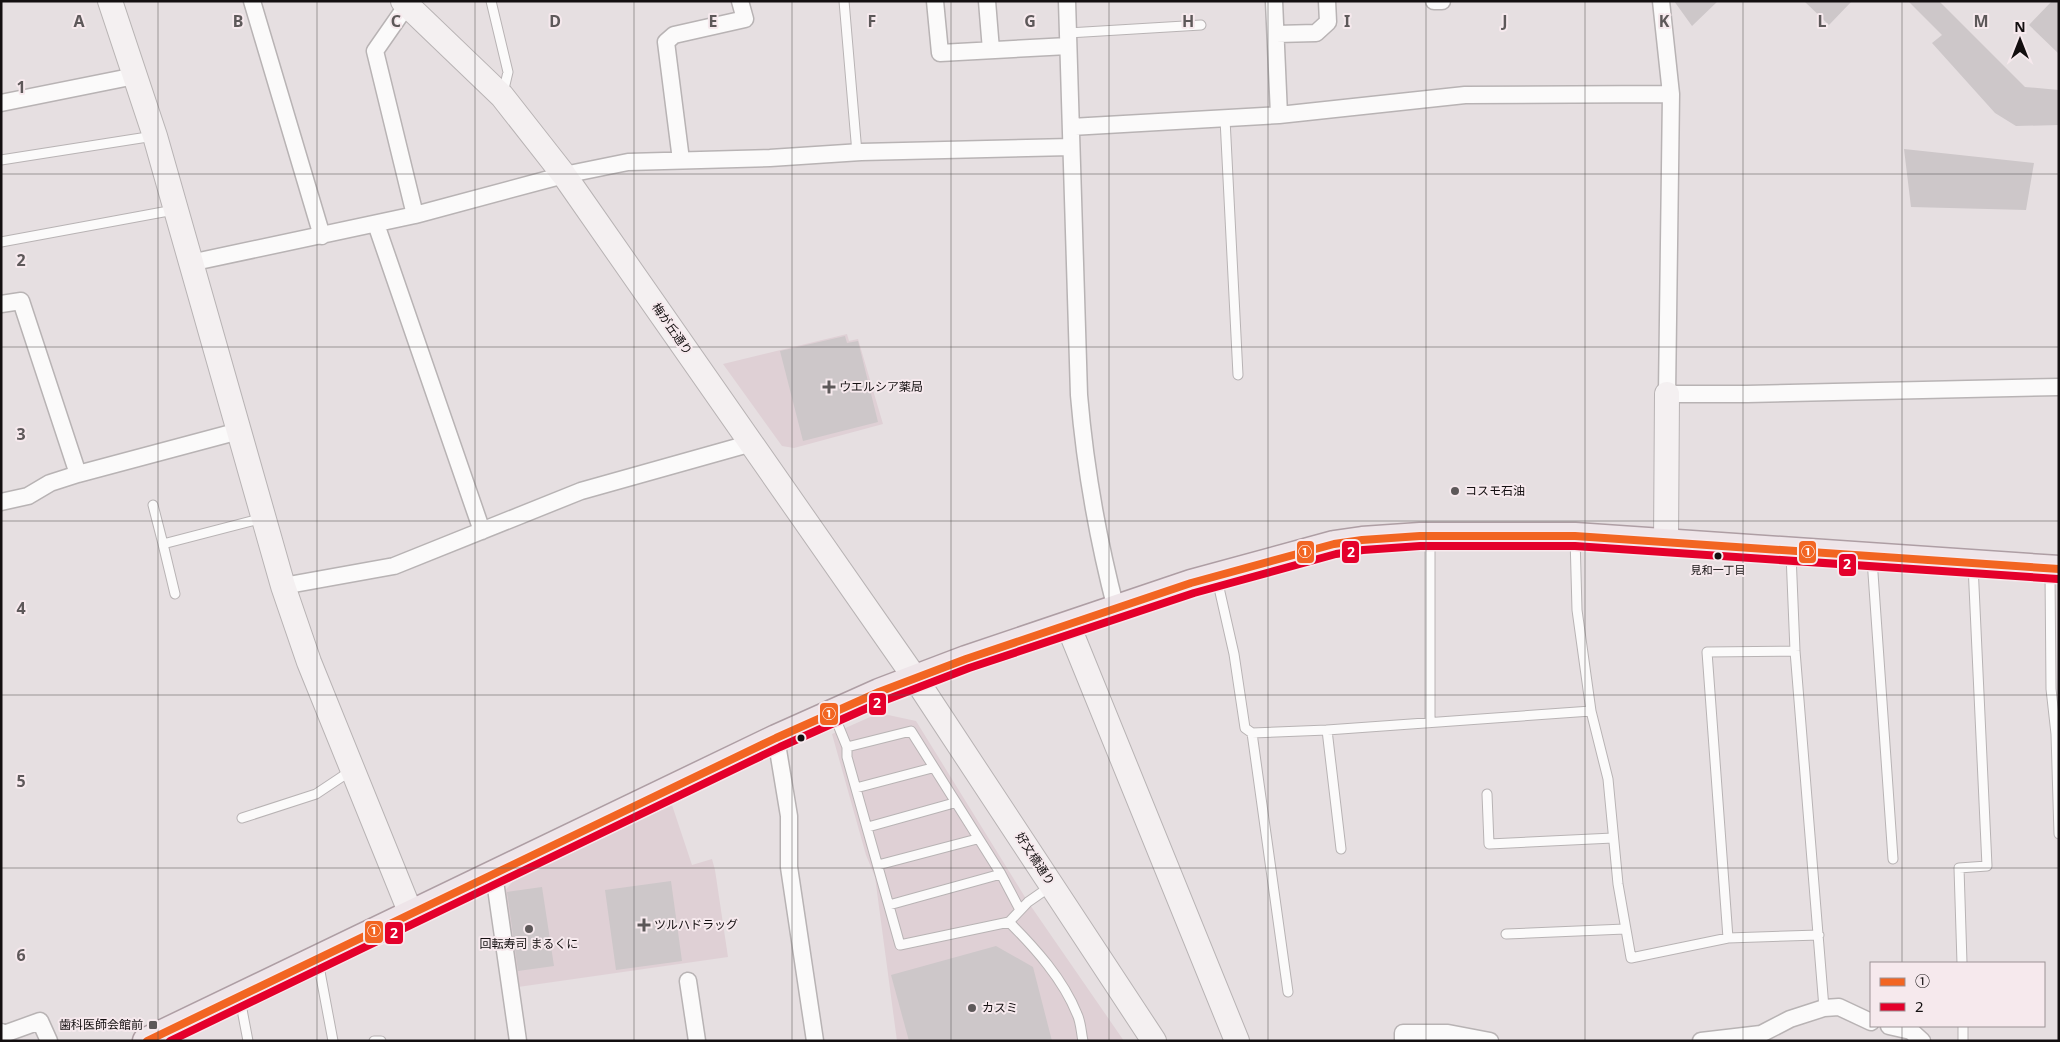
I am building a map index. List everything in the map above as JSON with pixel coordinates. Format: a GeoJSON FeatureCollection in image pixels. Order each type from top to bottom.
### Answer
{"type":"FeatureCollection","features":[{"type":"Feature","properties":{"kind":"main road"},"geometry":{"type":"LineString","coordinates":[[146,1041],[776,738],[915,678],[1217,576],[1334,544],[1430,536],[1575,536],[2055,569]]}},
{"type":"Feature","properties":{"kind":"street"},"geometry":{"type":"LineString","coordinates":[[110,1],[155,136],[177,210],[190,263],[283,586],[309,662],[411,914]]}},
{"type":"Feature","properties":{"kind":"street"},"geometry":{"type":"LineString","coordinates":[[252,1],[322,236]]}},
{"type":"Feature","properties":{"kind":"street"},"geometry":{"type":"LineString","coordinates":[[681,160],[666,42],[674,35],[745,19],[740,1]]}},
{"type":"Feature","properties":{"kind":"street"},"geometry":{"type":"LineString","coordinates":[[935,1],[940,53],[991,50],[1068,40]]}},
{"type":"Feature","properties":{"kind":"street"},"geometry":{"type":"LineString","coordinates":[[987,1],[991,50]]}},
{"type":"Feature","properties":{"kind":"street"},"geometry":{"type":"LineString","coordinates":[[1067,1],[1082,432],[1104,563],[1116,609]]}},
{"type":"Feature","properties":{"kind":"street"},"geometry":{"type":"LineString","coordinates":[[1274,1],[1279,115]]}},
{"type":"Feature","properties":{"kind":"street"},"geometry":{"type":"LineString","coordinates":[[1276,34],[1316,33],[1328,22],[1327,1]]}},
{"type":"Feature","properties":{"kind":"street"},"geometry":{"type":"LineString","coordinates":[[1434,1],[1442,1]]}},
{"type":"Feature","properties":{"kind":"street"},"geometry":{"type":"LineString","coordinates":[[1661,1],[1671,94],[1666,543]]}},
{"type":"Feature","properties":{"kind":"street"},"geometry":{"type":"LineString","coordinates":[[405,3],[375,51],[415,215]]}},
{"type":"Feature","properties":{"kind":"street","name":"梅が丘通り"},"geometry":{"type":"LineString","coordinates":[[405,3],[502,96],[564,175],[915,678]]}},
{"type":"Feature","properties":{"kind":"street"},"geometry":{"type":"LineString","coordinates":[[1,103],[135,76]]}},
{"type":"Feature","properties":{"kind":"street"},"geometry":{"type":"LineString","coordinates":[[1070,128],[1279,115],[1465,95],[1671,94]]}},
{"type":"Feature","properties":{"kind":"street"},"geometry":{"type":"LineString","coordinates":[[190,263],[376,224],[564,175],[628,162],[1071,147]]}},
{"type":"Feature","properties":{"kind":"street"},"geometry":{"type":"LineString","coordinates":[[376,224],[482,531]]}},
{"type":"Feature","properties":{"kind":"street"},"geometry":{"type":"LineString","coordinates":[[1,304],[21,301],[78,474]]}},
{"type":"Feature","properties":{"kind":"street"},"geometry":{"type":"LineString","coordinates":[[1667,394],[1747,394],[2059,386]]}},
{"type":"Feature","properties":{"kind":"street"},"geometry":{"type":"LineString","coordinates":[[1,502],[28,496],[50,482],[239,431]]}},
{"type":"Feature","properties":{"kind":"street"},"geometry":{"type":"LineString","coordinates":[[283,586],[394,566],[581,491],[752,443]]}},
{"type":"Feature","properties":{"kind":"street"},"geometry":{"type":"LineString","coordinates":[[1068,625],[1237,1041]]}},
{"type":"Feature","properties":{"kind":"street","name":"好文橋通り"},"geometry":{"type":"LineString","coordinates":[[915,678],[1154,1041]]}},
{"type":"Feature","properties":{"kind":"street"},"geometry":{"type":"LineString","coordinates":[[776,738],[789,816],[789,867],[814,1041]]}},
{"type":"Feature","properties":{"kind":"street"},"geometry":{"type":"LineString","coordinates":[[494,874],[518,1041]]}},
{"type":"Feature","properties":{"kind":"street"},"geometry":{"type":"LineString","coordinates":[[688,981],[697,1041]]}},
{"type":"Feature","properties":{"kind":"street"},"geometry":{"type":"LineString","coordinates":[[1700,1041],[1761,1034],[1790,1019],[1824,1008],[1839,1007],[1870,1022]]}},
{"type":"Feature","properties":{"kind":"street"},"geometry":{"type":"LineString","coordinates":[[1,1032],[4,1034],[40,1021],[48,1041]]}},
{"type":"Feature","properties":{"kind":"street"},"geometry":{"type":"LineString","coordinates":[[1893,1027],[1911,1031],[1922,1041]]}},
{"type":"Feature","properties":{"kind":"street"},"geometry":{"type":"LineString","coordinates":[[1403,1041],[1403,1033],[1448,1033],[1490,1041]]}},
{"type":"Feature","properties":{"kind":"lane"},"geometry":{"type":"LineString","coordinates":[[491,1],[508,72],[502,96]]}},
{"type":"Feature","properties":{"kind":"lane"},"geometry":{"type":"LineString","coordinates":[[844,1],[857,153]]}},
{"type":"Feature","properties":{"kind":"lane"},"geometry":{"type":"LineString","coordinates":[[1068,40],[1201,25]]}},
{"type":"Feature","properties":{"kind":"lane"},"geometry":{"type":"LineString","coordinates":[[1225,119],[1238,374]]}},
{"type":"Feature","properties":{"kind":"lane"},"geometry":{"type":"LineString","coordinates":[[1,160],[155,136]]}},
{"type":"Feature","properties":{"kind":"lane"},"geometry":{"type":"LineString","coordinates":[[1,242],[177,210]]}},
{"type":"Feature","properties":{"kind":"lane"},"geometry":{"type":"LineString","coordinates":[[153,505],[175,594]]}},
{"type":"Feature","properties":{"kind":"lane"},"geometry":{"type":"LineString","coordinates":[[163,544],[264,518]]}},
{"type":"Feature","properties":{"kind":"lane"},"geometry":{"type":"LineString","coordinates":[[1430,536],[1430,722]]}},
{"type":"Feature","properties":{"kind":"lane"},"geometry":{"type":"LineString","coordinates":[[1575,536],[1577,610],[1591,711],[1608,779],[1612,838],[1631,958],[1728,938],[1819,934]]}},
{"type":"Feature","properties":{"kind":"lane"},"geometry":{"type":"LineString","coordinates":[[1790,552],[1795,651],[1824,1008]]}},
{"type":"Feature","properties":{"kind":"lane"},"geometry":{"type":"LineString","coordinates":[[1872,556],[1893,859]]}},
{"type":"Feature","properties":{"kind":"lane"},"geometry":{"type":"LineString","coordinates":[[1962,962],[1959,868],[1987,866],[1973,563]]}},
{"type":"Feature","properties":{"kind":"lane"},"geometry":{"type":"LineString","coordinates":[[2055,569],[2051,690],[2056,734],[2059,834]]}},
{"type":"Feature","properties":{"kind":"lane"},"geometry":{"type":"LineString","coordinates":[[1217,576],[1234,654],[1245,728],[1252,733],[1327,730],[1591,711]]}},
{"type":"Feature","properties":{"kind":"lane"},"geometry":{"type":"LineString","coordinates":[[1728,938],[1707,652],[1795,651]]}},
{"type":"Feature","properties":{"kind":"lane"},"geometry":{"type":"LineString","coordinates":[[833,713],[847,747],[847,757],[900,945],[1009,922],[1020,910],[1052,885]]}},
{"type":"Feature","properties":{"kind":"lane"},"geometry":{"type":"LineString","coordinates":[[1327,730],[1341,849]]}},
{"type":"Feature","properties":{"kind":"lane"},"geometry":{"type":"LineString","coordinates":[[847,747],[911,732],[1000,874],[1020,910]]}},
{"type":"Feature","properties":{"kind":"lane"},"geometry":{"type":"LineString","coordinates":[[1252,733],[1288,992]]}},
{"type":"Feature","properties":{"kind":"lane"},"geometry":{"type":"LineString","coordinates":[[856,788],[932,768]]}},
{"type":"Feature","properties":{"kind":"lane"},"geometry":{"type":"LineString","coordinates":[[242,818],[316,794],[352,770]]}},
{"type":"Feature","properties":{"kind":"lane"},"geometry":{"type":"LineString","coordinates":[[1487,794],[1488,844],[1612,838]]}},
{"type":"Feature","properties":{"kind":"lane"},"geometry":{"type":"LineString","coordinates":[[868,827],[954,802]]}},
{"type":"Feature","properties":{"kind":"lane"},"geometry":{"type":"LineString","coordinates":[[878,865],[977,839]]}},
{"type":"Feature","properties":{"kind":"lane"},"geometry":{"type":"LineString","coordinates":[[889,905],[1000,874]]}},
{"type":"Feature","properties":{"kind":"lane"},"geometry":{"type":"LineString","coordinates":[[1009,922],[1035,949],[1064,989],[1078,1016],[1083,1041]]}},
{"type":"Feature","properties":{"kind":"lane"},"geometry":{"type":"LineString","coordinates":[[1506,934],[1625,929]]}},
{"type":"Feature","properties":{"kind":"lane"},"geometry":{"type":"LineString","coordinates":[[318,958],[332,1041]]}},
{"type":"Feature","properties":{"kind":"lane"},"geometry":{"type":"LineString","coordinates":[[239,996],[248,1041]]}},
{"type":"Feature","properties":{"kind":"lane"},"geometry":{"type":"LineString","coordinates":[[1963,1027],[1964,1041]]}},
{"type":"Feature","properties":{"kind":"lane"},"geometry":{"type":"LineString","coordinates":[[374,1041],[381,1041]]}},
{"type":"Feature","properties":{"kind":"shaded area","name":"ウエルシア薬局"},"geometry":{"type":"Polygon","coordinates":[[[847,334],[849,341],[858,339],[883,424],[794,448],[782,446],[723,364],[847,334]]]}},
{"type":"Feature","properties":{"kind":"shaded area"},"geometry":{"type":"Polygon","coordinates":[[[879,713],[916,721],[1028,902],[1124,1041],[897,1041],[875,877],[866,855],[832,734],[879,713]]]}},
{"type":"Feature","properties":{"kind":"shaded area"},"geometry":{"type":"Polygon","coordinates":[[[672,805],[692,865],[712,859],[728,957],[518,987],[504,892],[513,881],[672,805]]]}},
{"type":"Feature","properties":{"kind":"building"},"geometry":{"type":"Polygon","coordinates":[[[1674,1],[1718,1],[1692,26],[1674,1]]]}},
{"type":"Feature","properties":{"kind":"building"},"geometry":{"type":"Polygon","coordinates":[[[1804,1],[1852,1],[1829,25],[1804,1]]]}},
{"type":"Feature","properties":{"kind":"building"},"geometry":{"type":"Polygon","coordinates":[[[1908,1],[1939,1],[2025,87],[2059,90],[2059,125],[2016,126],[1995,113],[1932,43],[1942,35],[1908,1]]]}},
{"type":"Feature","properties":{"kind":"building"},"geometry":{"type":"Polygon","coordinates":[[[2052,1],[2059,1],[2059,54],[2029,25],[2052,1]]]}},
{"type":"Feature","properties":{"kind":"building"},"geometry":{"type":"Polygon","coordinates":[[[1904,149],[2034,163],[2026,210],[1911,207],[1904,149]]]}},
{"type":"Feature","properties":{"kind":"building","name":"ウエルシア薬局"},"geometry":{"type":"Polygon","coordinates":[[[845,336],[847,343],[858,341],[878,422],[803,441],[780,351],[845,336]]]}},
{"type":"Feature","properties":{"kind":"building","name":"ツルハドラッグ"},"geometry":{"type":"Polygon","coordinates":[[[671,881],[682,961],[616,970],[605,890],[671,881]]]}},
{"type":"Feature","properties":{"kind":"building","name":"回転寿司 まるくに"},"geometry":{"type":"Polygon","coordinates":[[[542,887],[554,966],[518,971],[507,892],[542,887]]]}},
{"type":"Feature","properties":{"kind":"building","name":"カスミ"},"geometry":{"type":"Polygon","coordinates":[[[996,946],[1033,967],[1052,1041],[909,1041],[891,975],[996,946]]]}},
{"type":"Feature","properties":{"kind":"transit line","name":"①"},"geometry":{"type":"LineString","coordinates":[[147,1041],[776,738],[879,692],[966,659],[1191,583],[1334,544],[1420,536],[1575,536],[2059,569]]}},
{"type":"Feature","properties":{"kind":"transit line","name":"2"},"geometry":{"type":"LineString","coordinates":[[170,1041],[780,747],[883,701],[969,668],[1194,593],[1336,554],[1420,546],[1575,546],[2058,579]]}},
{"type":"Feature","properties":{"kind":"place","name":"ウエルシア薬局"},"geometry":{"type":"Point","coordinates":[829,387]}},
{"type":"Feature","properties":{"kind":"place","name":"コスモ石油"},"geometry":{"type":"Point","coordinates":[1455,491]}},
{"type":"Feature","properties":{"kind":"place","name":"見和一丁目"},"geometry":{"type":"Point","coordinates":[1718,556]}},
{"type":"Feature","properties":{"kind":"place","name":"ツルハドラッグ"},"geometry":{"type":"Point","coordinates":[644,925]}},
{"type":"Feature","properties":{"kind":"place","name":"回転寿司 まるくに"},"geometry":{"type":"Point","coordinates":[529,929]}},
{"type":"Feature","properties":{"kind":"place","name":"カスミ"},"geometry":{"type":"Point","coordinates":[972,1008]}},
{"type":"Feature","properties":{"kind":"place","name":"歯科医師会館前"},"geometry":{"type":"Point","coordinates":[153,1025]}}]}
